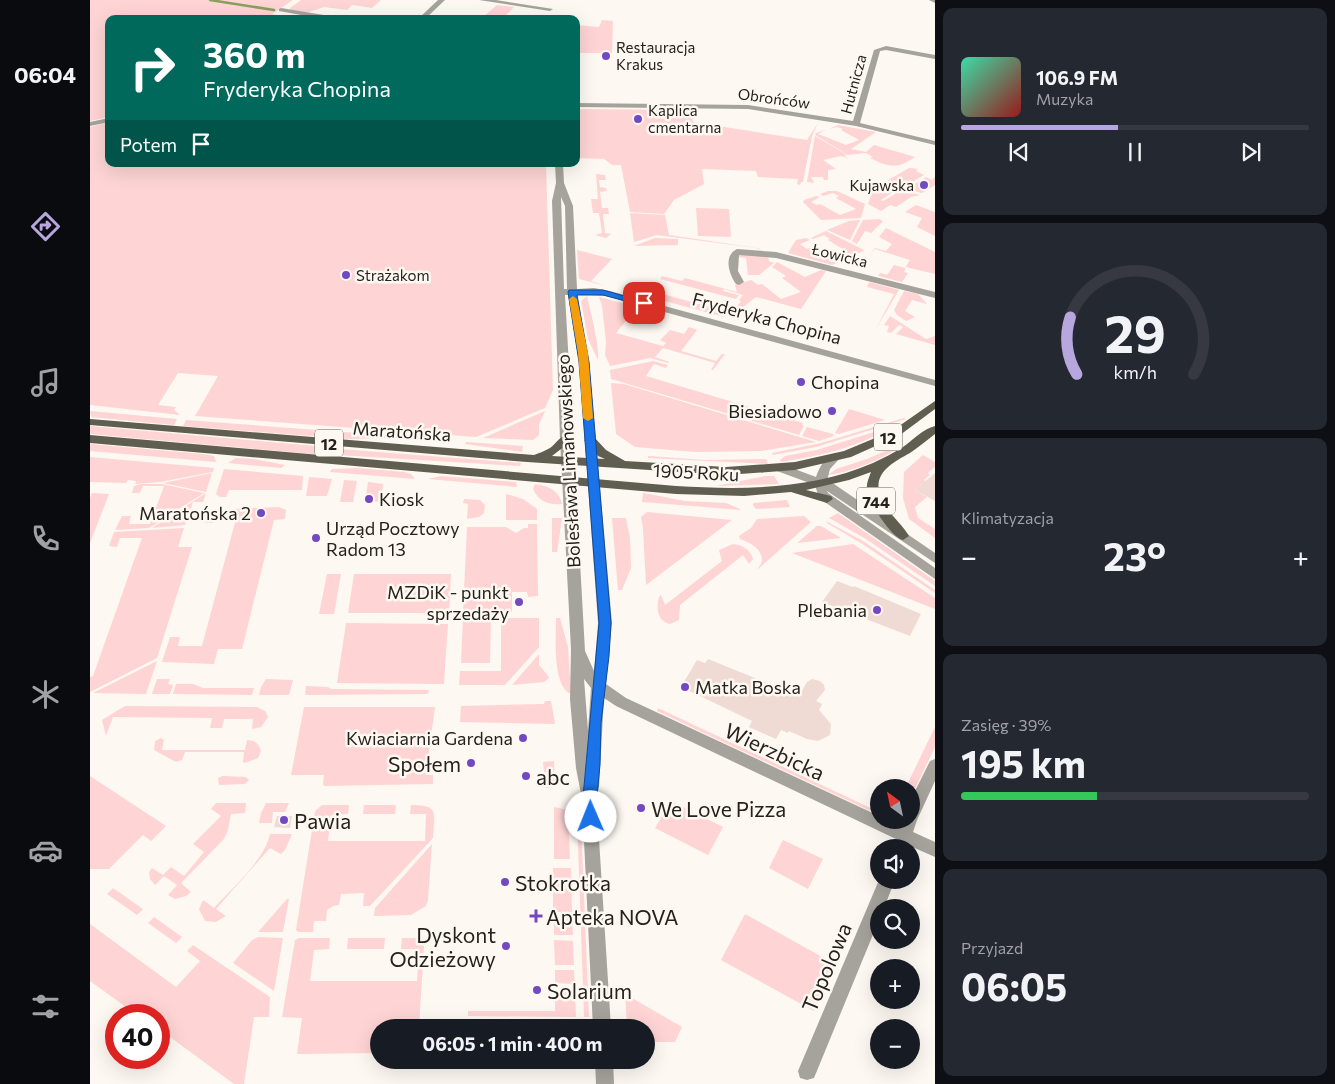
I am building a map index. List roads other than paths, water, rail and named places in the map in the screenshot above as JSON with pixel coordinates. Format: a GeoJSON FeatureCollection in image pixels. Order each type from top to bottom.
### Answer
{"type":"FeatureCollection","features":[{"type":"Feature","properties":{"kind":"main road","name":"1905 Roku"},"geometry":{"type":"LineString","coordinates":[[592,463],[708,471],[781,468],[835,457],[862,448],[896,433],[935,404]]}},
{"type":"Feature","properties":{"kind":"main road","name":"Maratońska"},"geometry":{"type":"LineString","coordinates":[[90,422],[328,443],[592,463]]}},
{"type":"Feature","properties":{"kind":"main road","name":"1905 Roku"},"geometry":{"type":"LineString","coordinates":[[568,480],[713,492],[748,493],[786,490],[852,475],[887,461],[907,450],[935,430]]}},
{"type":"Feature","properties":{"kind":"main road","name":"Maratońska"},"geometry":{"type":"LineString","coordinates":[[90,439],[568,480]]}},
{"type":"Feature","properties":{"kind":"main road"},"geometry":{"type":"LineString","coordinates":[[534,459],[553,451],[566,439]]}},
{"type":"Feature","properties":{"kind":"main road"},"geometry":{"type":"LineString","coordinates":[[590,440],[609,458],[630,466]]}},
{"type":"Feature","properties":{"kind":"main road"},"geometry":{"type":"LineString","coordinates":[[324,460],[331,456],[334,451],[328,443]]}},
{"type":"Feature","properties":{"kind":"main road","name":"744"},"geometry":{"type":"LineString","coordinates":[[887,461],[876,474],[873,484],[874,494],[880,507],[902,536]]}},
{"type":"Feature","properties":{"kind":"main road","name":"744"},"geometry":{"type":"LineString","coordinates":[[786,490],[827,499]]}},
{"type":"Feature","properties":{"kind":"street"},"geometry":{"type":"LineString","coordinates":[[425,15],[442,0]]}},
{"type":"Feature","properties":{"kind":"street"},"geometry":{"type":"LineString","coordinates":[[482,0],[550,9]]}},
{"type":"Feature","properties":{"kind":"street"},"geometry":{"type":"LineString","coordinates":[[550,0],[551,15]]}},
{"type":"Feature","properties":{"kind":"street"},"geometry":{"type":"LineString","coordinates":[[274,15],[293,2]]}},
{"type":"Feature","properties":{"kind":"street"},"geometry":{"type":"LineString","coordinates":[[281,10],[312,15]]}},
{"type":"Feature","properties":{"kind":"street","name":"Hutnicza"},"geometry":{"type":"LineString","coordinates":[[856,124],[876,51],[886,48],[935,57]]}},
{"type":"Feature","properties":{"kind":"street","name":"Obrońców"},"geometry":{"type":"LineString","coordinates":[[580,105],[741,106],[856,124],[935,143]]}},
{"type":"Feature","properties":{"kind":"street"},"geometry":{"type":"LineString","coordinates":[[90,124],[105,121]]}},
{"type":"Feature","properties":{"kind":"street","name":"Bolesława Limanowskiego"},"geometry":{"type":"LineString","coordinates":[[559,167],[560,184],[569,206],[572,288],[584,362],[605,623],[590,797],[602,1019]]}},
{"type":"Feature","properties":{"kind":"street","name":"Bolesława Limanowskiego"},"geometry":{"type":"LineString","coordinates":[[560,184],[556,197],[559,289],[578,650],[577,699],[584,768],[590,797]]}},
{"type":"Feature","properties":{"kind":"street","name":"Łowicka"},"geometry":{"type":"LineString","coordinates":[[739,282],[733,271],[733,259],[737,252],[776,255],[935,295]]}},
{"type":"Feature","properties":{"kind":"street"},"geometry":{"type":"LineString","coordinates":[[559,289],[563,292],[572,288]]}},
{"type":"Feature","properties":{"kind":"street","name":"Fryderyka Chopina"},"geometry":{"type":"LineString","coordinates":[[572,288],[608,293],[934,383]]}},
{"type":"Feature","properties":{"kind":"street"},"geometry":{"type":"LineString","coordinates":[[827,499],[821,492],[821,483],[825,467],[835,457]]}},
{"type":"Feature","properties":{"kind":"street","name":"1905 Roku"},"geometry":{"type":"LineString","coordinates":[[781,468],[821,483]]}},
{"type":"Feature","properties":{"kind":"street","name":"744"},"geometry":{"type":"LineString","coordinates":[[821,483],[830,487],[935,559]]}},
{"type":"Feature","properties":{"kind":"street","name":"744"},"geometry":{"type":"LineString","coordinates":[[827,499],[935,574]]}},
{"type":"Feature","properties":{"kind":"street","name":"Bolesława Limanowskiego"},"geometry":{"type":"LineString","coordinates":[[578,650],[586,671],[598,687]]}},
{"type":"Feature","properties":{"kind":"street","name":"Wierzbicka"},"geometry":{"type":"LineString","coordinates":[[598,687],[633,708],[896,839]]}},
{"type":"Feature","properties":{"kind":"street"},"geometry":{"type":"LineString","coordinates":[[920,797],[935,765]]}},
{"type":"Feature","properties":{"kind":"street","name":"Wierzbicka"},"geometry":{"type":"LineString","coordinates":[[920,846],[935,850]]}},
{"type":"Feature","properties":{"kind":"street","name":"Topolowa"},"geometry":{"type":"LineString","coordinates":[[807,1072],[883,889]]}},
{"type":"Feature","properties":{"kind":"street"},"geometry":{"type":"LineString","coordinates":[[604,1069],[605,1084]]}},
{"type":"Feature","properties":{"kind":"waterway"},"geometry":{"type":"LineString","coordinates":[[210,0],[274,10]]}},
{"type":"Feature","properties":{"kind":"place","name":"Restauracja Krakus"},"geometry":{"type":"Point","coordinates":[606,56]}},
{"type":"Feature","properties":{"kind":"place","name":"Kaplica cmentarna"},"geometry":{"type":"Point","coordinates":[638,119]}},
{"type":"Feature","properties":{"kind":"place","name":"Kujawska"},"geometry":{"type":"Point","coordinates":[924,185]}},
{"type":"Feature","properties":{"kind":"place","name":"Strażakom"},"geometry":{"type":"Point","coordinates":[346,275]}},
{"type":"Feature","properties":{"kind":"place","name":"Chopina"},"geometry":{"type":"Point","coordinates":[801,382]}},
{"type":"Feature","properties":{"kind":"place","name":"Biesiadowo"},"geometry":{"type":"Point","coordinates":[832,411]}},
{"type":"Feature","properties":{"kind":"place","name":"Kiosk"},"geometry":{"type":"Point","coordinates":[369,499]}},
{"type":"Feature","properties":{"kind":"place","name":"Maratońska 2"},"geometry":{"type":"Point","coordinates":[261,513]}},
{"type":"Feature","properties":{"kind":"place","name":"Urząd Pocztowy Radom 13"},"geometry":{"type":"Point","coordinates":[316,538]}},
{"type":"Feature","properties":{"kind":"place","name":"MZDiK - punkt sprzedaży"},"geometry":{"type":"Point","coordinates":[519,602]}},
{"type":"Feature","properties":{"kind":"place","name":"Plebania"},"geometry":{"type":"Point","coordinates":[877,610]}},
{"type":"Feature","properties":{"kind":"place","name":"Matka Boska"},"geometry":{"type":"Point","coordinates":[685,687]}},
{"type":"Feature","properties":{"kind":"place","name":"Kwiaciarnia Gardena"},"geometry":{"type":"Point","coordinates":[523,738]}},
{"type":"Feature","properties":{"kind":"place","name":"Społem"},"geometry":{"type":"Point","coordinates":[471,763]}},
{"type":"Feature","properties":{"kind":"place","name":"abc"},"geometry":{"type":"Point","coordinates":[526,776]}},
{"type":"Feature","properties":{"kind":"place","name":"We Love Pizza"},"geometry":{"type":"Point","coordinates":[641,808]}},
{"type":"Feature","properties":{"kind":"place","name":"Pawia"},"geometry":{"type":"Point","coordinates":[284,820]}},
{"type":"Feature","properties":{"kind":"place","name":"Stokrotka"},"geometry":{"type":"Point","coordinates":[505,882]}},
{"type":"Feature","properties":{"kind":"place","name":"Apteka NOVA"},"geometry":{"type":"Point","coordinates":[536,916]}},
{"type":"Feature","properties":{"kind":"place","name":"Dyskont Odzieżowy"},"geometry":{"type":"Point","coordinates":[506,946]}},
{"type":"Feature","properties":{"kind":"place","name":"Solarium"},"geometry":{"type":"Point","coordinates":[537,990]}}]}
